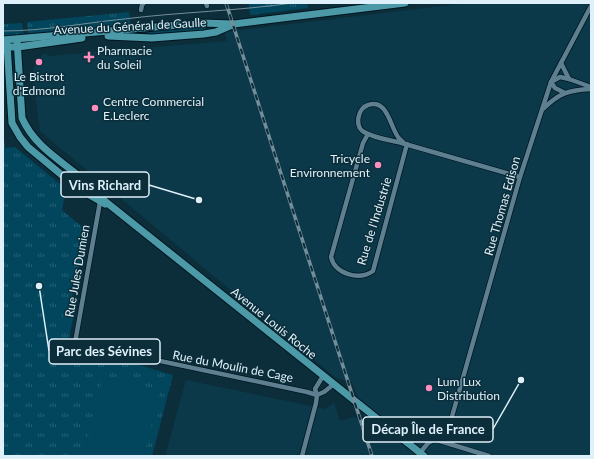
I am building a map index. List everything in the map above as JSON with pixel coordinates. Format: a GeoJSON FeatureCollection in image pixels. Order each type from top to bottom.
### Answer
{"type":"FeatureCollection","features":[{"type":"Feature","properties":{"kind":"main road","name":"Avenue du Général de Gaulle"},"geometry":{"type":"LineString","coordinates":[[5,44],[210,23],[234,24],[405,3]]}},
{"type":"Feature","properties":{"kind":"main road"},"geometry":{"type":"LineString","coordinates":[[210,23],[212,32]]}},
{"type":"Feature","properties":{"kind":"main road","name":"Avenue du Général de Gaulle"},"geometry":{"type":"LineString","coordinates":[[17,43],[49,42],[115,36],[142,38],[212,32],[234,24]]}},
{"type":"Feature","properties":{"kind":"main road"},"geometry":{"type":"LineString","coordinates":[[142,29],[142,38]]}},
{"type":"Feature","properties":{"kind":"main road","name":"Avenue Louis Roche"},"geometry":{"type":"LineString","coordinates":[[17,43],[22,118],[26,127],[38,143],[80,177],[111,206],[422,454]]}},
{"type":"Feature","properties":{"kind":"main road","name":"Avenue Louis Roche"},"geometry":{"type":"LineString","coordinates":[[5,44],[12,123],[20,137],[28,147],[69,181],[100,202],[111,206]]}},
{"type":"Feature","properties":{"kind":"street"},"geometry":{"type":"LineString","coordinates":[[141,10],[144,3]]}},
{"type":"Feature","properties":{"kind":"street","name":"Rue Thomas Edison"},"geometry":{"type":"LineString","coordinates":[[434,440],[444,433],[451,420],[520,177],[551,82],[591,6]]}},
{"type":"Feature","properties":{"kind":"street"},"geometry":{"type":"LineString","coordinates":[[561,63],[569,78]]}},
{"type":"Feature","properties":{"kind":"street"},"geometry":{"type":"LineString","coordinates":[[565,92],[555,88],[551,82],[560,77],[569,78],[591,88]]}},
{"type":"Feature","properties":{"kind":"street"},"geometry":{"type":"LineString","coordinates":[[542,111],[553,99],[565,92],[591,88]]}},
{"type":"Feature","properties":{"kind":"street"},"geometry":{"type":"LineString","coordinates":[[406,144],[398,137],[385,109],[377,104],[368,105],[361,110],[358,117],[359,124],[362,131],[368,134],[520,177]]}},
{"type":"Feature","properties":{"kind":"street","name":"Rue de l'Industrie"},"geometry":{"type":"LineString","coordinates":[[368,134],[363,143],[331,257],[332,263],[336,268],[345,273],[357,276],[368,274],[372,271],[406,144]]}},
{"type":"Feature","properties":{"kind":"street","name":"Rue Jules Dumien"},"geometry":{"type":"LineString","coordinates":[[75,343],[100,202]]}},
{"type":"Feature","properties":{"kind":"street","name":"Rue du Moulin de Cage"},"geometry":{"type":"LineString","coordinates":[[75,343],[317,395]]}},
{"type":"Feature","properties":{"kind":"street"},"geometry":{"type":"LineString","coordinates":[[302,456],[316,405],[316,389],[323,376]]}},
{"type":"Feature","properties":{"kind":"street"},"geometry":{"type":"LineString","coordinates":[[317,395],[324,392],[334,384]]}},
{"type":"Feature","properties":{"kind":"street","name":"Rue Thomas Edison"},"geometry":{"type":"LineString","coordinates":[[451,420],[452,445]]}},
{"type":"Feature","properties":{"kind":"street"},"geometry":{"type":"LineString","coordinates":[[407,443],[423,437],[489,456]]}},
{"type":"Feature","properties":{"kind":"street"},"geometry":{"type":"LineString","coordinates":[[422,454],[428,443],[434,440]]}},
{"type":"Feature","properties":{"kind":"shaded area"},"geometry":{"type":"Polygon","coordinates":[[[467,3],[591,3],[591,456],[165,456],[186,380],[325,409],[334,403],[340,421],[353,417],[365,419],[352,382],[336,378],[40,131],[32,72],[38,59],[45,53],[49,56],[227,41],[225,32],[467,3]]]}},
{"type":"Feature","properties":{"kind":"green space"},"geometry":{"type":"Polygon","coordinates":[[[307,3],[308,8],[250,15],[249,4],[307,3]]]}},
{"type":"Feature","properties":{"kind":"green space"},"geometry":{"type":"Polygon","coordinates":[[[129,12],[131,27],[28,36],[27,22],[129,12]]]}},
{"type":"Feature","properties":{"kind":"green space"},"geometry":{"type":"Polygon","coordinates":[[[22,23],[24,36],[3,37],[3,24],[22,23]]]}},
{"type":"Feature","properties":{"kind":"green space"},"geometry":{"type":"Polygon","coordinates":[[[206,27],[205,30],[148,34],[149,31],[206,27]]]}},
{"type":"Feature","properties":{"kind":"green space"},"geometry":{"type":"Polygon","coordinates":[[[3,131],[5,148],[15,147],[66,189],[62,210],[88,232],[82,266],[79,265],[70,305],[75,308],[68,344],[173,375],[152,456],[3,456],[3,131]]]}},
{"type":"Feature","properties":{"kind":"green space"},"geometry":{"type":"Polygon","coordinates":[[[103,376],[160,390],[144,456],[83,456],[103,376]]]}},
{"type":"Feature","properties":{"kind":"tram line"},"geometry":{"type":"LineString","coordinates":[[3,31],[18,31],[293,3]]}},
{"type":"Feature","properties":{"kind":"railway"},"geometry":{"type":"LineString","coordinates":[[226,3],[372,456]]}},
{"type":"Feature","properties":{"kind":"place","name":"Pharmacie du Soleil"},"geometry":{"type":"Point","coordinates":[89,57]}},
{"type":"Feature","properties":{"kind":"place","name":"Le Bistrot d'Edmond"},"geometry":{"type":"Point","coordinates":[39,62]}},
{"type":"Feature","properties":{"kind":"place","name":"Centre Commercial E.Leclerc"},"geometry":{"type":"Point","coordinates":[95,108]}},
{"type":"Feature","properties":{"kind":"place","name":"Tricycle Environnement"},"geometry":{"type":"Point","coordinates":[378,165]}},
{"type":"Feature","properties":{"kind":"place","name":"Vins Richard"},"geometry":{"type":"Point","coordinates":[199,200]}},
{"type":"Feature","properties":{"kind":"place","name":"Parc des Sévines"},"geometry":{"type":"Point","coordinates":[39,286]}},
{"type":"Feature","properties":{"kind":"place","name":"Décap Île de France"},"geometry":{"type":"Point","coordinates":[521,380]}},
{"type":"Feature","properties":{"kind":"place","name":"Lum Lux Distribution"},"geometry":{"type":"Point","coordinates":[429,388]}}]}
